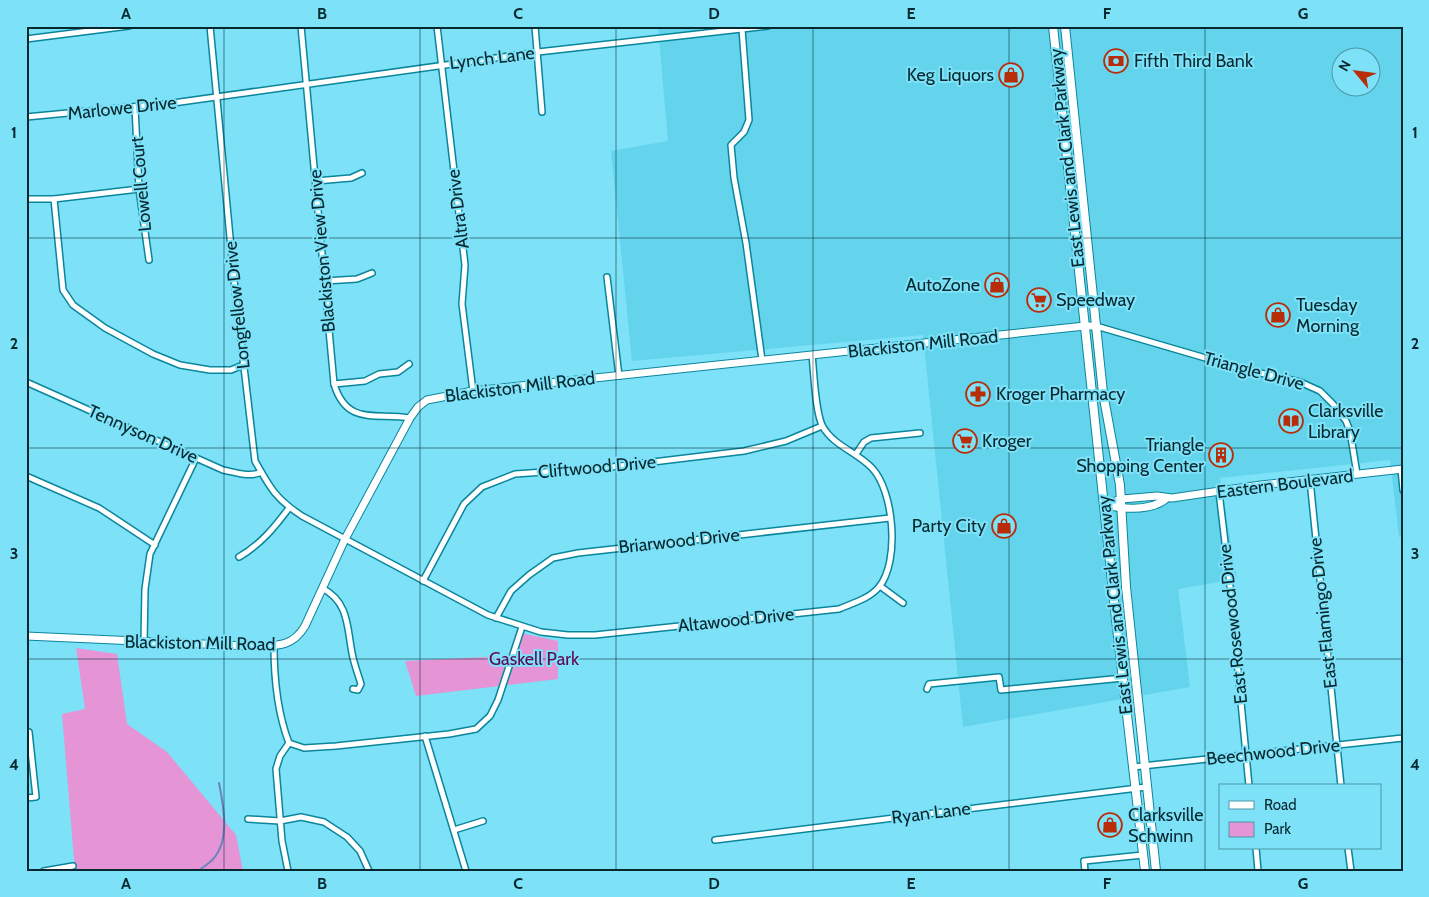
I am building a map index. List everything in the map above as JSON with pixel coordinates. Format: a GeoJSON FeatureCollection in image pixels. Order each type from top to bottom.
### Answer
{"type":"FeatureCollection","features":[{"type":"Feature","properties":{"kind":"main road","name":"East Lewis and Clark Parkway"},"geometry":{"type":"LineString","coordinates":[[1053,26],[1145,871]]}},
{"type":"Feature","properties":{"kind":"main road","name":"East Lewis and Clark Parkway"},"geometry":{"type":"LineString","coordinates":[[1064,26],[1103,394],[1120,485],[1126,587],[1156,871]]}},
{"type":"Feature","properties":{"kind":"main road","name":"Blackiston Mill Road"},"geometry":{"type":"LineString","coordinates":[[26,636],[247,646],[287,644],[300,634],[345,539],[410,418],[418,407],[427,400],[473,391],[1096,326]]}},
{"type":"Feature","properties":{"kind":"main road","name":"Eastern Boulevard"},"geometry":{"type":"LineString","coordinates":[[1104,505],[1121,500],[1158,496],[1167,498],[1402,469]]}},
{"type":"Feature","properties":{"kind":"main road","name":"Eastern Boulevard"},"geometry":{"type":"LineString","coordinates":[[1104,505],[1121,509],[1159,505],[1167,498]]}},
{"type":"Feature","properties":{"kind":"street"},"geometry":{"type":"LineString","coordinates":[[26,38],[128,26]]}},
{"type":"Feature","properties":{"kind":"street","name":"Longfellow Drive"},"geometry":{"type":"LineString","coordinates":[[210,26],[243,365],[255,461],[268,485],[284,504],[345,539]]}},
{"type":"Feature","properties":{"kind":"street","name":"Blackiston View Drive"},"geometry":{"type":"LineString","coordinates":[[301,26],[334,384],[338,395],[344,403],[356,413],[370,417],[393,415],[410,418]]}},
{"type":"Feature","properties":{"kind":"street","name":"Altra Drive"},"geometry":{"type":"LineString","coordinates":[[437,26],[465,265],[462,304],[473,391]]}},
{"type":"Feature","properties":{"kind":"street"},"geometry":{"type":"LineString","coordinates":[[535,26],[542,112]]}},
{"type":"Feature","properties":{"kind":"street","name":"Lynch Lane"},"geometry":{"type":"LineString","coordinates":[[217,96],[442,64],[768,26]]}},
{"type":"Feature","properties":{"kind":"street"},"geometry":{"type":"LineString","coordinates":[[742,29],[748,120],[744,132],[730,145],[762,360]]}},
{"type":"Feature","properties":{"kind":"street","name":"Marlowe Drive"},"geometry":{"type":"LineString","coordinates":[[26,117],[172,103],[217,96]]}},
{"type":"Feature","properties":{"kind":"street","name":"Lowell Court"},"geometry":{"type":"LineString","coordinates":[[135,107],[140,189],[149,260]]}},
{"type":"Feature","properties":{"kind":"street"},"geometry":{"type":"LineString","coordinates":[[316,181],[351,178],[362,173]]}},
{"type":"Feature","properties":{"kind":"street"},"geometry":{"type":"LineString","coordinates":[[26,199],[54,199],[140,189]]}},
{"type":"Feature","properties":{"kind":"street"},"geometry":{"type":"LineString","coordinates":[[54,199],[63,290],[73,304],[105,328],[153,354],[180,365],[210,370],[231,370],[243,365]]}},
{"type":"Feature","properties":{"kind":"street"},"geometry":{"type":"LineString","coordinates":[[325,281],[356,279],[372,273]]}},
{"type":"Feature","properties":{"kind":"street"},"geometry":{"type":"LineString","coordinates":[[607,277],[619,376]]}},
{"type":"Feature","properties":{"kind":"street","name":"Triangle Drive"},"geometry":{"type":"LineString","coordinates":[[1096,326],[1244,369],[1300,382],[1320,391],[1346,421],[1350,431],[1357,474]]}},
{"type":"Feature","properties":{"kind":"street"},"geometry":{"type":"LineString","coordinates":[[812,355],[818,412],[822,426],[836,442],[856,454],[872,468],[879,477],[888,499],[893,547],[888,568],[880,586],[903,603]]}},
{"type":"Feature","properties":{"kind":"street"},"geometry":{"type":"LineString","coordinates":[[334,384],[365,381],[379,374],[398,372],[409,364]]}},
{"type":"Feature","properties":{"kind":"street","name":"Tennyson Drive"},"geometry":{"type":"LineString","coordinates":[[26,382],[223,470],[247,475],[255,475],[261,472]]}},
{"type":"Feature","properties":{"kind":"street","name":"Cliftwood Drive"},"geometry":{"type":"LineString","coordinates":[[423,581],[464,504],[482,488],[515,474],[602,468],[744,451],[786,441],[822,426]]}},
{"type":"Feature","properties":{"kind":"street"},"geometry":{"type":"LineString","coordinates":[[856,454],[864,442],[870,438],[920,433]]}},
{"type":"Feature","properties":{"kind":"street"},"geometry":{"type":"LineString","coordinates":[[144,642],[147,566],[196,458]]}},
{"type":"Feature","properties":{"kind":"street"},"geometry":{"type":"LineString","coordinates":[[1402,469],[1403,490]]}},
{"type":"Feature","properties":{"kind":"street"},"geometry":{"type":"LineString","coordinates":[[26,476],[99,508],[155,545]]}},
{"type":"Feature","properties":{"kind":"street","name":"East Flamingo Drive"},"geometry":{"type":"LineString","coordinates":[[1310,480],[1341,784]]}},
{"type":"Feature","properties":{"kind":"street","name":"East Rosewood Drive"},"geometry":{"type":"LineString","coordinates":[[1219,492],[1249,784]]}},
{"type":"Feature","properties":{"kind":"street"},"geometry":{"type":"LineString","coordinates":[[239,557],[255,548],[274,529],[289,508]]}},
{"type":"Feature","properties":{"kind":"street","name":"Briarwood Drive"},"geometry":{"type":"LineString","coordinates":[[496,618],[511,591],[528,575],[553,558],[578,553],[890,518]]}},
{"type":"Feature","properties":{"kind":"street","name":"Altawood Drive"},"geometry":{"type":"LineString","coordinates":[[345,539],[467,605],[496,618],[541,632],[568,635],[595,635],[839,609],[865,598],[880,586]]}},
{"type":"Feature","properties":{"kind":"street"},"geometry":{"type":"LineString","coordinates":[[322,588],[332,593],[337,599],[347,619],[352,655],[361,684],[358,690],[353,689]]}},
{"type":"Feature","properties":{"kind":"street"},"geometry":{"type":"LineString","coordinates":[[274,645],[274,667],[281,723],[289,743],[304,748],[476,729],[490,716],[503,687],[522,627]]}},
{"type":"Feature","properties":{"kind":"street"},"geometry":{"type":"LineString","coordinates":[[927,689],[929,684],[999,677],[1001,690],[1123,678]]}},
{"type":"Feature","properties":{"kind":"street"},"geometry":{"type":"LineString","coordinates":[[26,732],[28,732],[36,797],[26,798]]}},
{"type":"Feature","properties":{"kind":"street"},"geometry":{"type":"LineString","coordinates":[[425,736],[466,871]]}},
{"type":"Feature","properties":{"kind":"street","name":"Beechwood Drive"},"geometry":{"type":"LineString","coordinates":[[1133,767],[1403,738]]}},
{"type":"Feature","properties":{"kind":"street"},"geometry":{"type":"LineString","coordinates":[[288,871],[282,841],[276,769],[280,756],[289,743]]}},
{"type":"Feature","properties":{"kind":"street","name":"Ryan Lane"},"geometry":{"type":"LineString","coordinates":[[716,840],[1146,787]]}},
{"type":"Feature","properties":{"kind":"street"},"geometry":{"type":"LineString","coordinates":[[248,819],[280,821],[302,817],[324,822],[347,837],[360,851],[369,871]]}},
{"type":"Feature","properties":{"kind":"street"},"geometry":{"type":"LineString","coordinates":[[454,830],[483,821]]}},
{"type":"Feature","properties":{"kind":"street"},"geometry":{"type":"LineString","coordinates":[[1256,850],[1258,871]]}},
{"type":"Feature","properties":{"kind":"street"},"geometry":{"type":"LineString","coordinates":[[1348,850],[1351,871]]}},
{"type":"Feature","properties":{"kind":"street"},"geometry":{"type":"LineString","coordinates":[[1085,871],[1084,862],[1143,855]]}},
{"type":"Feature","properties":{"kind":"street"},"geometry":{"type":"LineString","coordinates":[[44,871],[73,866]]}},
{"type":"Feature","properties":{"kind":"shaded area"},"geometry":{"type":"Polygon","coordinates":[[[658,26],[1403,26],[1403,536],[1399,537],[1390,460],[1220,478],[1237,579],[1178,589],[1190,687],[963,727],[923,335],[632,361],[611,151],[668,141],[658,26]]]}},
{"type":"Feature","properties":{"kind":"green space","name":"Gaskell Park"},"geometry":{"type":"Polygon","coordinates":[[[516,632],[558,641],[558,679],[416,696],[405,661],[508,656],[516,632]]]}},
{"type":"Feature","properties":{"kind":"green space"},"geometry":{"type":"Polygon","coordinates":[[[76,648],[117,654],[127,724],[167,752],[236,835],[243,871],[75,871],[62,714],[85,709],[76,648]]]}},
{"type":"Feature","properties":{"kind":"waterway"},"geometry":{"type":"LineString","coordinates":[[197,871],[210,862],[221,846],[224,814],[219,783]]}},
{"type":"Feature","properties":{"kind":"place","name":"Fifth Third Bank"},"geometry":{"type":"Point","coordinates":[1116,61]}},
{"type":"Feature","properties":{"kind":"place","name":"Keg Liquors"},"geometry":{"type":"Point","coordinates":[1011,75]}},
{"type":"Feature","properties":{"kind":"place","name":"AutoZone"},"geometry":{"type":"Point","coordinates":[997,285]}},
{"type":"Feature","properties":{"kind":"place","name":"Speedway"},"geometry":{"type":"Point","coordinates":[1039,300]}},
{"type":"Feature","properties":{"kind":"place","name":"Tuesday Morning"},"geometry":{"type":"Point","coordinates":[1278,315]}},
{"type":"Feature","properties":{"kind":"place","name":"Kroger Pharmacy"},"geometry":{"type":"Point","coordinates":[978,394]}},
{"type":"Feature","properties":{"kind":"place","name":"Clarksville Library"},"geometry":{"type":"Point","coordinates":[1291,421]}},
{"type":"Feature","properties":{"kind":"place","name":"Kroger"},"geometry":{"type":"Point","coordinates":[965,441]}},
{"type":"Feature","properties":{"kind":"place","name":"Triangle Shopping Center"},"geometry":{"type":"Point","coordinates":[1221,455]}},
{"type":"Feature","properties":{"kind":"place","name":"Party City"},"geometry":{"type":"Point","coordinates":[1004,526]}},
{"type":"Feature","properties":{"kind":"place","name":"Clarksville Schwinn"},"geometry":{"type":"Point","coordinates":[1110,825]}}]}
